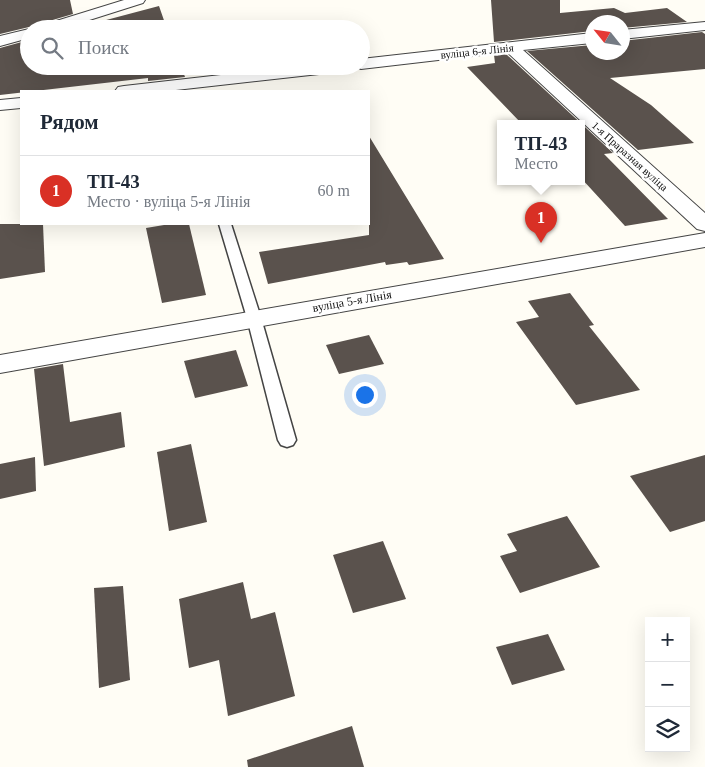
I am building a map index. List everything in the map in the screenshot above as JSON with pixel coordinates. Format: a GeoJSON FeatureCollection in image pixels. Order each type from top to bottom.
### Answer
{"type":"FeatureCollection","features":[{"type":"Feature","properties":{"kind":"street"},"geometry":{"type":"LineString","coordinates":[[74,20],[138,0]]}},
{"type":"Feature","properties":{"kind":"street"},"geometry":{"type":"LineString","coordinates":[[630,34],[705,26]]}},
{"type":"Feature","properties":{"kind":"street"},"geometry":{"type":"LineString","coordinates":[[0,41],[20,35]]}},
{"type":"Feature","properties":{"kind":"street","name":"вуліца 6-я Лінія"},"geometry":{"type":"LineString","coordinates":[[370,63],[585,39]]}},
{"type":"Feature","properties":{"kind":"street","name":"1-я Праразная вуліца"},"geometry":{"type":"LineString","coordinates":[[512,48],[705,224]]}},
{"type":"Feature","properties":{"kind":"street"},"geometry":{"type":"LineString","coordinates":[[133,90],[266,75]]}},
{"type":"Feature","properties":{"kind":"street"},"geometry":{"type":"LineString","coordinates":[[0,105],[20,103]]}},
{"type":"Feature","properties":{"kind":"street","name":"вуліца 5-я Лінія"},"geometry":{"type":"LineString","coordinates":[[0,364],[705,240]]}},
{"type":"Feature","properties":{"kind":"lane"},"geometry":{"type":"LineString","coordinates":[[226,225],[287,440]]}},
{"type":"Feature","properties":{"kind":"building"},"geometry":{"type":"Polygon","coordinates":[[[0,0],[70,0],[73,14],[53,20],[20,20],[20,29],[0,34],[0,0]]]}},
{"type":"Feature","properties":{"kind":"building"},"geometry":{"type":"Polygon","coordinates":[[[491,0],[560,0],[560,13],[614,8],[625,13],[667,8],[687,22],[630,27],[630,15],[585,15],[585,32],[494,42],[491,0]]]}},
{"type":"Feature","properties":{"kind":"building"},"geometry":{"type":"Polygon","coordinates":[[[159,6],[164,20],[106,20],[159,6]]]}},
{"type":"Feature","properties":{"kind":"building"},"geometry":{"type":"Polygon","coordinates":[[[702,32],[705,34],[705,69],[610,78],[651,105],[694,143],[638,150],[527,51],[585,46],[585,60],[630,60],[630,40],[702,32]]]}},
{"type":"Feature","properties":{"kind":"building"},"geometry":{"type":"Polygon","coordinates":[[[20,42],[20,75],[184,75],[185,77],[148,81],[148,78],[44,90],[20,90],[20,93],[0,95],[0,48],[20,42]]]}},
{"type":"Feature","properties":{"kind":"building"},"geometry":{"type":"Polygon","coordinates":[[[506,54],[577,120],[518,120],[467,67],[495,63],[494,55],[506,54]]]}},
{"type":"Feature","properties":{"kind":"building"},"geometry":{"type":"Polygon","coordinates":[[[585,127],[613,153],[604,154],[668,219],[625,226],[585,182],[585,127]]]}},
{"type":"Feature","properties":{"kind":"building"},"geometry":{"type":"Polygon","coordinates":[[[370,138],[444,259],[409,265],[407,262],[386,265],[385,262],[268,284],[259,252],[369,235],[370,138]]]}},
{"type":"Feature","properties":{"kind":"building"},"geometry":{"type":"Polygon","coordinates":[[[0,224],[43,225],[45,272],[0,279],[0,224]]]}},
{"type":"Feature","properties":{"kind":"building"},"geometry":{"type":"Polygon","coordinates":[[[164,225],[189,225],[206,295],[162,303],[146,228],[164,225]]]}},
{"type":"Feature","properties":{"kind":"building"},"geometry":{"type":"Polygon","coordinates":[[[570,293],[594,325],[589,326],[640,390],[576,405],[516,322],[539,317],[528,301],[570,293]]]}},
{"type":"Feature","properties":{"kind":"building"},"geometry":{"type":"Polygon","coordinates":[[[369,335],[384,364],[339,374],[326,345],[369,335]]]}},
{"type":"Feature","properties":{"kind":"building"},"geometry":{"type":"Polygon","coordinates":[[[236,350],[248,386],[195,398],[184,361],[236,350]]]}},
{"type":"Feature","properties":{"kind":"building"},"geometry":{"type":"Polygon","coordinates":[[[63,364],[70,422],[121,412],[125,447],[44,466],[34,369],[63,364]]]}},
{"type":"Feature","properties":{"kind":"building"},"geometry":{"type":"Polygon","coordinates":[[[191,444],[207,522],[169,531],[157,452],[191,444]]]}},
{"type":"Feature","properties":{"kind":"building"},"geometry":{"type":"Polygon","coordinates":[[[705,455],[705,521],[670,532],[630,476],[705,455]]]}},
{"type":"Feature","properties":{"kind":"building"},"geometry":{"type":"Polygon","coordinates":[[[35,457],[36,491],[0,499],[0,464],[35,457]]]}},
{"type":"Feature","properties":{"kind":"building"},"geometry":{"type":"Polygon","coordinates":[[[567,516],[600,567],[520,593],[500,556],[517,551],[507,534],[567,516]]]}},
{"type":"Feature","properties":{"kind":"building"},"geometry":{"type":"Polygon","coordinates":[[[383,541],[406,599],[353,613],[333,555],[383,541]]]}},
{"type":"Feature","properties":{"kind":"building"},"geometry":{"type":"Polygon","coordinates":[[[243,582],[251,619],[275,612],[295,696],[228,716],[219,660],[189,668],[179,599],[243,582]]]}},
{"type":"Feature","properties":{"kind":"building"},"geometry":{"type":"Polygon","coordinates":[[[123,586],[130,680],[99,688],[94,588],[123,586]]]}},
{"type":"Feature","properties":{"kind":"building"},"geometry":{"type":"Polygon","coordinates":[[[548,634],[565,670],[512,685],[496,647],[548,634]]]}},
{"type":"Feature","properties":{"kind":"building"},"geometry":{"type":"Polygon","coordinates":[[[352,726],[364,767],[248,767],[247,760],[352,726]]]}},
{"type":"Feature","properties":{"kind":"place","name":"ТП-43"},"geometry":{"type":"Point","coordinates":[541,243]}}]}
